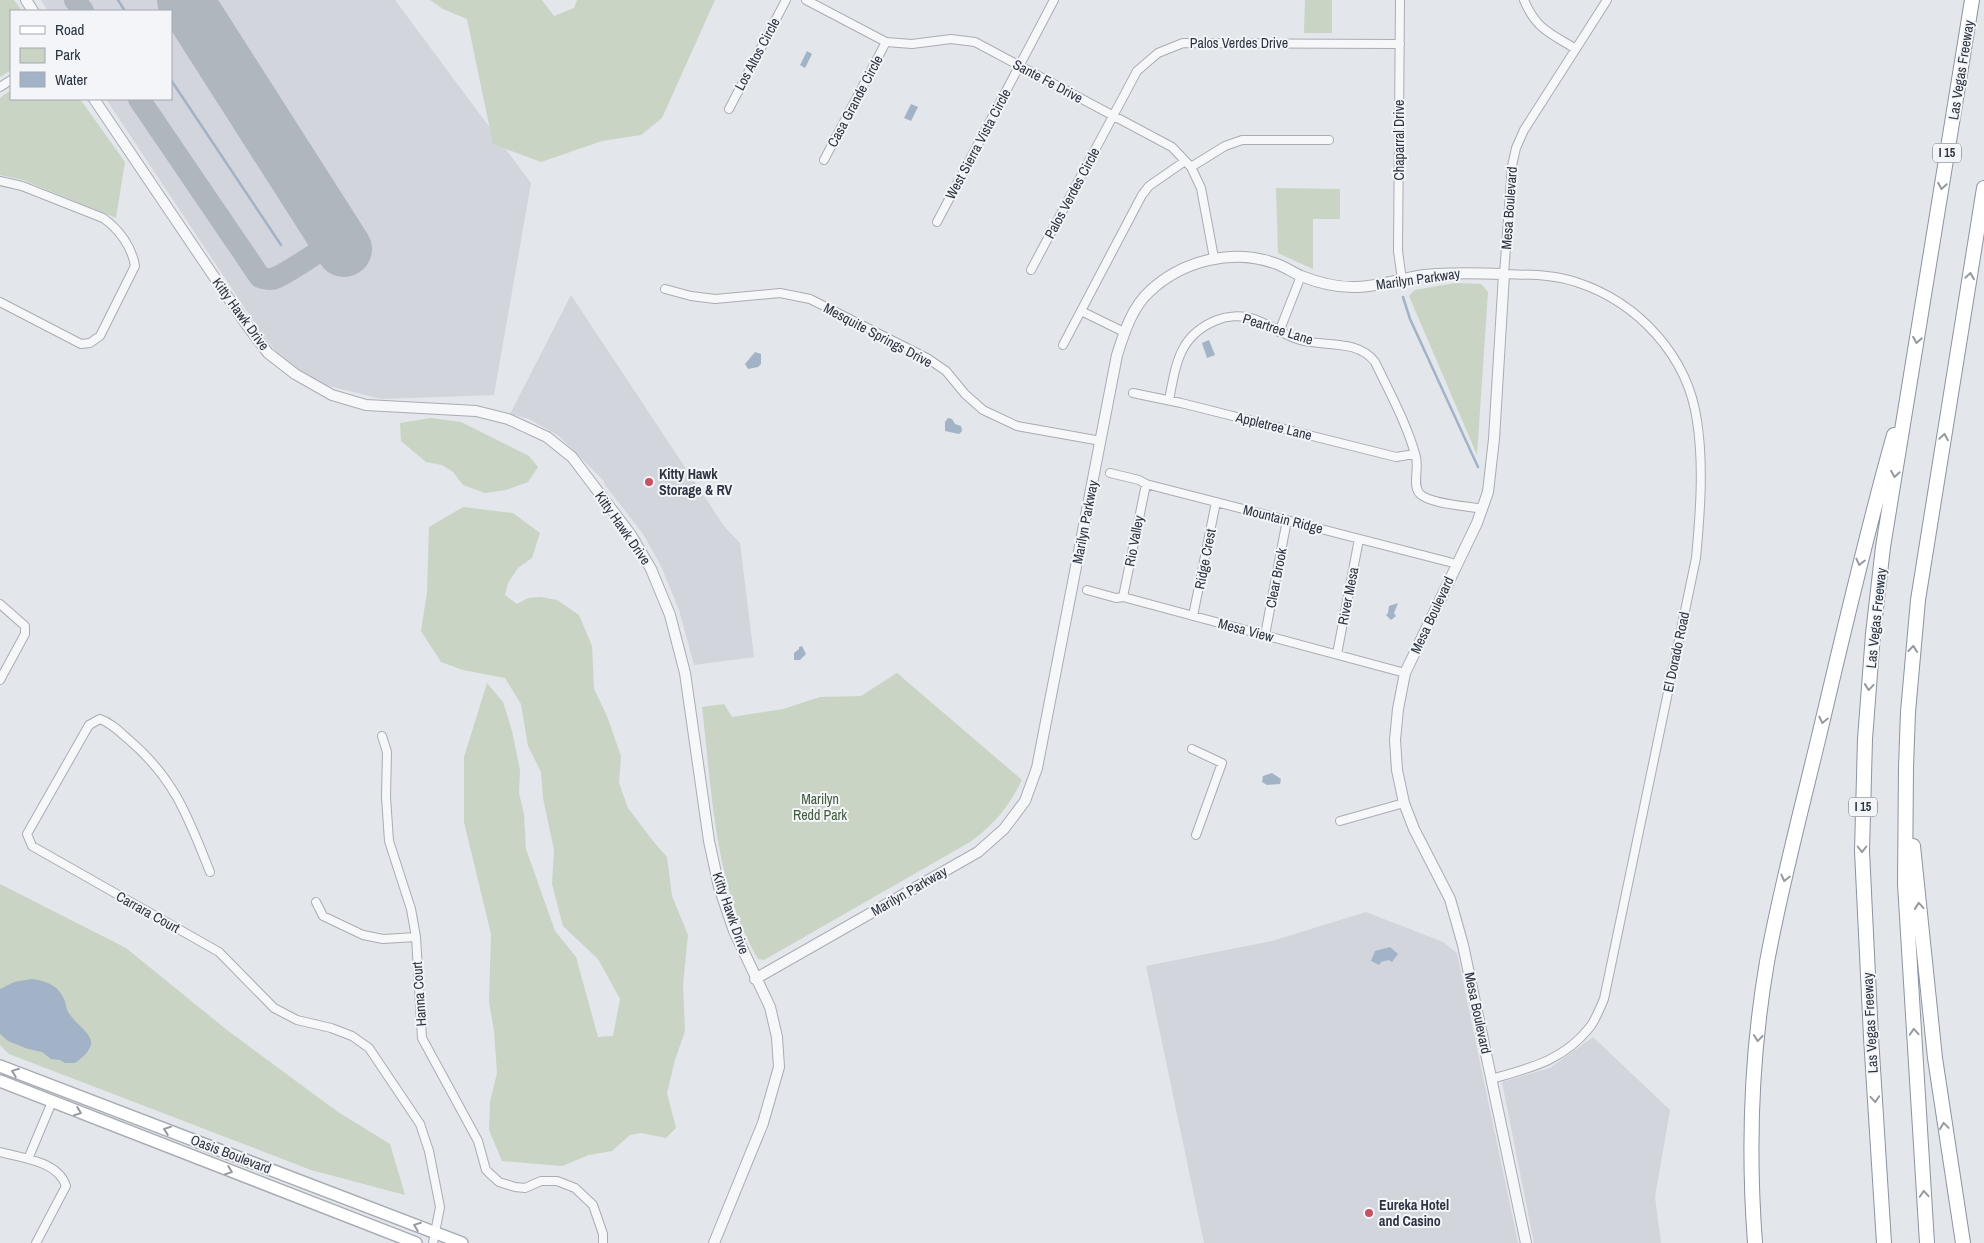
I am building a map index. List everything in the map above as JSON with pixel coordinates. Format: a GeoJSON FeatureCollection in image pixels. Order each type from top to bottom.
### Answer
{"type":"FeatureCollection","features":[{"type":"Feature","properties":{"kind":"highway","name":"Las Vegas Freeway"},"geometry":{"type":"LineString","coordinates":[[1884,1243],[1862,851],[1865,739],[1873,634],[1883,548],[1972,0]]}},
{"type":"Feature","properties":{"kind":"highway"},"geometry":{"type":"LineString","coordinates":[[1927,1243],[1905,884],[1908,712],[1918,600],[1984,188]]}},
{"type":"Feature","properties":{"kind":"highway"},"geometry":{"type":"LineString","coordinates":[[1755,1243],[1752,1164],[1753,1086],[1767,963],[1782,890],[1871,514],[1911,374]]}},
{"type":"Feature","properties":{"kind":"highway"},"geometry":{"type":"LineString","coordinates":[[1906,768],[1935,1058],[1963,1243]]}},
{"type":"Feature","properties":{"kind":"main road","name":"Oasis Boulevard"},"geometry":{"type":"LineString","coordinates":[[0,1066],[434,1238],[462,1243]]}},
{"type":"Feature","properties":{"kind":"main road","name":"Oasis Boulevard"},"geometry":{"type":"LineString","coordinates":[[0,1081],[416,1243]]}},
{"type":"Feature","properties":{"kind":"street","name":"Los Altos Circle"},"geometry":{"type":"LineString","coordinates":[[729,109],[786,0]]}},
{"type":"Feature","properties":{"kind":"street","name":"Sante Fe Drive"},"geometry":{"type":"LineString","coordinates":[[806,0],[886,42],[912,44],[951,40],[975,42],[1172,147],[1188,164],[1201,188],[1214,258]]}},
{"type":"Feature","properties":{"kind":"street","name":"West Sierra Vista Circle"},"geometry":{"type":"LineString","coordinates":[[937,222],[1054,0]]}},
{"type":"Feature","properties":{"kind":"street","name":"Chaparral Drive"},"geometry":{"type":"LineString","coordinates":[[1400,0],[1398,251],[1402,280]]}},
{"type":"Feature","properties":{"kind":"street"},"geometry":{"type":"LineString","coordinates":[[1524,0],[1530,14],[1538,25],[1576,50]]}},
{"type":"Feature","properties":{"kind":"street","name":"Mesa Boulevard"},"geometry":{"type":"LineString","coordinates":[[1526,1243],[1463,945],[1450,899],[1414,829],[1404,803],[1397,770],[1395,740],[1398,709],[1405,673],[1483,509],[1491,473],[1512,166],[1516,148],[1524,130],[1607,0]]}},
{"type":"Feature","properties":{"kind":"street","name":"Casa Grande Circle"},"geometry":{"type":"LineString","coordinates":[[824,160],[886,42]]}},
{"type":"Feature","properties":{"kind":"street","name":"Palos Verdes Drive"},"geometry":{"type":"LineString","coordinates":[[1113,115],[1137,71],[1158,53],[1182,42],[1400,44]]}},
{"type":"Feature","properties":{"kind":"street","name":"Kitty Hawk Drive"},"geometry":{"type":"LineString","coordinates":[[95,100],[246,324],[268,353],[295,374],[332,395],[366,404],[476,411],[508,419],[547,437],[572,457],[631,535],[652,569],[670,615],[685,673],[709,841],[718,887],[734,931],[755,979],[770,1007],[777,1037],[779,1067],[763,1124],[714,1243]]}},
{"type":"Feature","properties":{"kind":"street","name":"Palos Verdes Circle"},"geometry":{"type":"LineString","coordinates":[[1031,270],[1113,115]]}},
{"type":"Feature","properties":{"kind":"street"},"geometry":{"type":"LineString","coordinates":[[1063,344],[1142,195],[1149,186],[1188,164],[1242,140],[1329,140]]}},
{"type":"Feature","properties":{"kind":"street"},"geometry":{"type":"LineString","coordinates":[[0,181],[22,186],[104,218],[115,226],[133,256],[135,266],[100,336],[90,343],[82,344],[0,302]]}},
{"type":"Feature","properties":{"kind":"street","name":"Marilyn Parkway"},"geometry":{"type":"LineString","coordinates":[[755,979],[978,852],[1004,829],[1025,801],[1037,768],[1117,355],[1124,332],[1134,312],[1150,291],[1179,271],[1214,258],[1240,256],[1274,262],[1301,276],[1328,285],[1356,287],[1423,275],[1461,272],[1504,274]]}},
{"type":"Feature","properties":{"kind":"street","name":"El Dorado Road"},"geometry":{"type":"LineString","coordinates":[[1491,1078],[1540,1065],[1568,1049],[1591,1026],[1604,999],[1696,558],[1700,516],[1697,421],[1688,387],[1679,367],[1666,346],[1631,310],[1605,294],[1575,281],[1550,276],[1504,274]]}},
{"type":"Feature","properties":{"kind":"street"},"geometry":{"type":"LineString","coordinates":[[1279,332],[1301,276]]}},
{"type":"Feature","properties":{"kind":"street","name":"Mesquite Springs Drive"},"geometry":{"type":"LineString","coordinates":[[665,289],[691,296],[715,299],[780,293],[810,299],[927,358],[946,372],[965,394],[984,410],[1017,426],[1101,441]]}},
{"type":"Feature","properties":{"kind":"street"},"geometry":{"type":"LineString","coordinates":[[1081,311],[1124,332]]}},
{"type":"Feature","properties":{"kind":"street","name":"Peartree Lane"},"geometry":{"type":"LineString","coordinates":[[1169,400],[1175,367],[1185,344],[1201,326],[1221,319],[1236,316],[1251,318],[1279,332],[1302,340],[1349,347],[1369,354],[1375,362],[1411,437],[1418,467],[1416,484],[1419,493],[1427,499],[1483,509]]}},
{"type":"Feature","properties":{"kind":"street","name":"Appletree Lane"},"geometry":{"type":"LineString","coordinates":[[1133,393],[1169,400],[1396,457],[1415,454]]}},
{"type":"Feature","properties":{"kind":"street","name":"Mountain Ridge"},"geometry":{"type":"LineString","coordinates":[[1110,473],[1139,480],[1146,484],[1457,564]]}},
{"type":"Feature","properties":{"kind":"street","name":"Rio Valley"},"geometry":{"type":"LineString","coordinates":[[1123,597],[1146,484]]}},
{"type":"Feature","properties":{"kind":"street","name":"Ridge Crest"},"geometry":{"type":"LineString","coordinates":[[1193,616],[1216,502]]}},
{"type":"Feature","properties":{"kind":"street","name":"Clear Brook"},"geometry":{"type":"LineString","coordinates":[[1265,635],[1287,520]]}},
{"type":"Feature","properties":{"kind":"street","name":"River Mesa"},"geometry":{"type":"LineString","coordinates":[[1336,654],[1359,539]]}},
{"type":"Feature","properties":{"kind":"street","name":"Mesa View"},"geometry":{"type":"LineString","coordinates":[[1087,590],[1116,598],[1123,597],[1405,673]]}},
{"type":"Feature","properties":{"kind":"street"},"geometry":{"type":"LineString","coordinates":[[0,604],[25,626],[25,634],[0,680]]}},
{"type":"Feature","properties":{"kind":"street","name":"Carrara Court"},"geometry":{"type":"LineString","coordinates":[[210,872],[187,814],[170,782],[143,751],[109,722],[100,719],[89,725],[27,834],[32,846],[219,952],[274,1008],[297,1020],[331,1028],[352,1036],[369,1048],[420,1124],[429,1151],[440,1207],[434,1238]]}},
{"type":"Feature","properties":{"kind":"street","name":"Hanna Court"},"geometry":{"type":"LineString","coordinates":[[382,736],[386,752],[389,840],[411,909],[416,937],[422,1038],[478,1141],[486,1170],[499,1182],[515,1188],[525,1188],[541,1182],[558,1181],[575,1188],[593,1206],[604,1234],[603,1243]]}},
{"type":"Feature","properties":{"kind":"street"},"geometry":{"type":"LineString","coordinates":[[1192,749],[1222,763],[1196,835]]}},
{"type":"Feature","properties":{"kind":"street"},"geometry":{"type":"LineString","coordinates":[[1340,821],[1404,803]]}},
{"type":"Feature","properties":{"kind":"street"},"geometry":{"type":"LineString","coordinates":[[316,902],[323,916],[363,935],[383,939],[416,937]]}},
{"type":"Feature","properties":{"kind":"street"},"geometry":{"type":"LineString","coordinates":[[28,1159],[52,1102]]}},
{"type":"Feature","properties":{"kind":"street"},"geometry":{"type":"LineString","coordinates":[[0,1152],[28,1159],[55,1169],[63,1177],[66,1186],[36,1243]]}},
{"type":"Feature","properties":{"kind":"shaded area"},"geometry":{"type":"Polygon","coordinates":[[[41,0],[395,0],[531,183],[494,395],[381,399],[329,386],[306,376],[279,355],[260,331],[107,100],[172,100],[172,10],[47,10],[41,0]]]}},
{"type":"Feature","properties":{"kind":"shaded area","name":"Kitty Hawk Storage & RV"},"geometry":{"type":"Polygon","coordinates":[[[571,295],[724,526],[740,543],[754,657],[694,665],[679,610],[661,566],[643,534],[603,480],[559,436],[529,419],[510,414],[571,295]]]}},
{"type":"Feature","properties":{"kind":"shaded area"},"geometry":{"type":"Polygon","coordinates":[[[1366,912],[1443,942],[1457,953],[1518,1243],[1204,1243],[1146,966],[1272,941],[1366,912]]]}},
{"type":"Feature","properties":{"kind":"shaded area"},"geometry":{"type":"Polygon","coordinates":[[[1593,1037],[1670,1110],[1655,1197],[1661,1243],[1534,1243],[1502,1082],[1550,1068],[1593,1037]]]}},
{"type":"Feature","properties":{"kind":"green space"},"geometry":{"type":"Polygon","coordinates":[[[0,0],[14,0],[21,10],[10,10],[10,71],[0,77],[0,0]]]}},
{"type":"Feature","properties":{"kind":"green space"},"geometry":{"type":"Polygon","coordinates":[[[430,0],[542,0],[554,16],[574,8],[577,0],[715,0],[662,118],[641,135],[602,141],[541,162],[493,144],[467,19],[443,9],[430,0]]]}},
{"type":"Feature","properties":{"kind":"green space"},"geometry":{"type":"Polygon","coordinates":[[[1305,0],[1332,0],[1332,33],[1304,33],[1305,0]]]}},
{"type":"Feature","properties":{"kind":"green space"},"geometry":{"type":"Polygon","coordinates":[[[10,91],[10,100],[81,100],[125,162],[116,218],[23,180],[0,175],[0,98],[10,91]]]}},
{"type":"Feature","properties":{"kind":"green space"},"geometry":{"type":"Polygon","coordinates":[[[1276,188],[1340,189],[1340,219],[1313,219],[1313,269],[1278,253],[1276,188]]]}},
{"type":"Feature","properties":{"kind":"green space"},"geometry":{"type":"Polygon","coordinates":[[[1456,283],[1481,284],[1488,292],[1477,455],[1409,296],[1415,290],[1456,283]]]}},
{"type":"Feature","properties":{"kind":"green space"},"geometry":{"type":"Polygon","coordinates":[[[431,418],[461,422],[529,456],[538,467],[528,482],[506,490],[485,493],[463,485],[453,472],[442,465],[426,462],[401,441],[400,423],[431,418]]]}},
{"type":"Feature","properties":{"kind":"green space"},"geometry":{"type":"Polygon","coordinates":[[[463,507],[513,513],[540,533],[532,558],[518,568],[508,583],[505,595],[517,604],[528,598],[541,597],[557,600],[579,615],[592,646],[594,689],[607,716],[621,756],[619,783],[628,808],[667,857],[672,896],[688,935],[683,985],[685,1031],[675,1060],[667,1093],[676,1128],[666,1138],[641,1133],[630,1135],[612,1151],[589,1155],[562,1166],[502,1161],[489,1130],[490,1102],[497,1073],[494,1031],[489,1002],[491,934],[464,822],[464,757],[487,683],[503,702],[512,731],[520,770],[519,793],[524,814],[526,849],[555,931],[576,957],[598,1037],[613,1036],[620,999],[598,959],[563,926],[552,884],[554,850],[543,798],[541,772],[528,746],[521,704],[505,678],[463,670],[441,662],[421,631],[427,592],[429,527],[463,507]]]}},
{"type":"Feature","properties":{"kind":"green space","name":"Marilyn Redd Park"},"geometry":{"type":"Polygon","coordinates":[[[897,673],[1022,780],[1000,814],[987,829],[970,842],[764,960],[758,959],[743,930],[732,900],[724,868],[717,836],[702,707],[724,704],[732,717],[783,709],[820,697],[861,696],[897,673]]]}},
{"type":"Feature","properties":{"kind":"green space"},"geometry":{"type":"Polygon","coordinates":[[[0,884],[126,948],[227,1030],[338,1112],[390,1144],[405,1195],[311,1170],[9,1054],[0,1045],[0,884]]]}},
{"type":"Feature","properties":{"kind":"water"},"geometry":{"type":"Polygon","coordinates":[[[807,51],[812,54],[805,68],[800,65],[807,51]]]}},
{"type":"Feature","properties":{"kind":"water"},"geometry":{"type":"Polygon","coordinates":[[[911,104],[918,107],[911,121],[904,118],[911,104]]]}},
{"type":"Feature","properties":{"kind":"water"},"geometry":{"type":"Polygon","coordinates":[[[1209,340],[1215,355],[1207,358],[1202,343],[1209,340]]]}},
{"type":"Feature","properties":{"kind":"water"},"geometry":{"type":"Polygon","coordinates":[[[755,352],[761,354],[761,364],[758,367],[748,369],[745,364],[755,352]]]}},
{"type":"Feature","properties":{"kind":"water"},"geometry":{"type":"Polygon","coordinates":[[[948,418],[961,426],[962,431],[959,434],[945,431],[945,422],[948,418]]]}},
{"type":"Feature","properties":{"kind":"water"},"geometry":{"type":"Polygon","coordinates":[[[1398,603],[1394,613],[1396,616],[1391,620],[1386,615],[1389,606],[1398,603]]]}},
{"type":"Feature","properties":{"kind":"water"},"geometry":{"type":"Polygon","coordinates":[[[802,646],[806,654],[800,660],[794,660],[794,653],[802,646]]]}},
{"type":"Feature","properties":{"kind":"water"},"geometry":{"type":"Polygon","coordinates":[[[1272,773],[1281,779],[1280,784],[1267,785],[1262,782],[1263,776],[1272,773]]]}},
{"type":"Feature","properties":{"kind":"water"},"geometry":{"type":"Polygon","coordinates":[[[1390,947],[1398,954],[1392,962],[1389,960],[1381,962],[1379,965],[1371,961],[1375,951],[1390,947]]]}},
{"type":"Feature","properties":{"kind":"water"},"geometry":{"type":"Polygon","coordinates":[[[32,979],[55,987],[65,1000],[67,1010],[72,1018],[89,1035],[90,1047],[75,1063],[65,1063],[60,1060],[51,1059],[42,1052],[8,1041],[0,1034],[0,989],[14,982],[32,979]]]}},
{"type":"Feature","properties":{"kind":"waterway"},"geometry":{"type":"LineString","coordinates":[[118,0],[124,10]]}},
{"type":"Feature","properties":{"kind":"waterway"},"geometry":{"type":"LineString","coordinates":[[172,82],[281,245]]}},
{"type":"Feature","properties":{"kind":"waterway"},"geometry":{"type":"LineString","coordinates":[[1403,297],[1410,319],[1478,467]]}},
{"type":"Feature","properties":{"kind":"taxiway"},"geometry":{"type":"LineString","coordinates":[[75,0],[82,10]]}},
{"type":"Feature","properties":{"kind":"taxiway"},"geometry":{"type":"LineString","coordinates":[[140,100],[260,277],[275,278],[304,262],[326,246],[331,238],[329,224]]}},
{"type":"Feature","properties":{"kind":"runway"},"geometry":{"type":"LineString","coordinates":[[185,0],[344,249]]}},
{"type":"Feature","properties":{"kind":"place","name":"Kitty Hawk Storage & RV"},"geometry":{"type":"Point","coordinates":[649,482]}},
{"type":"Feature","properties":{"kind":"place","name":"Eureka Hotel and Casino"},"geometry":{"type":"Point","coordinates":[1369,1213]}}]}
